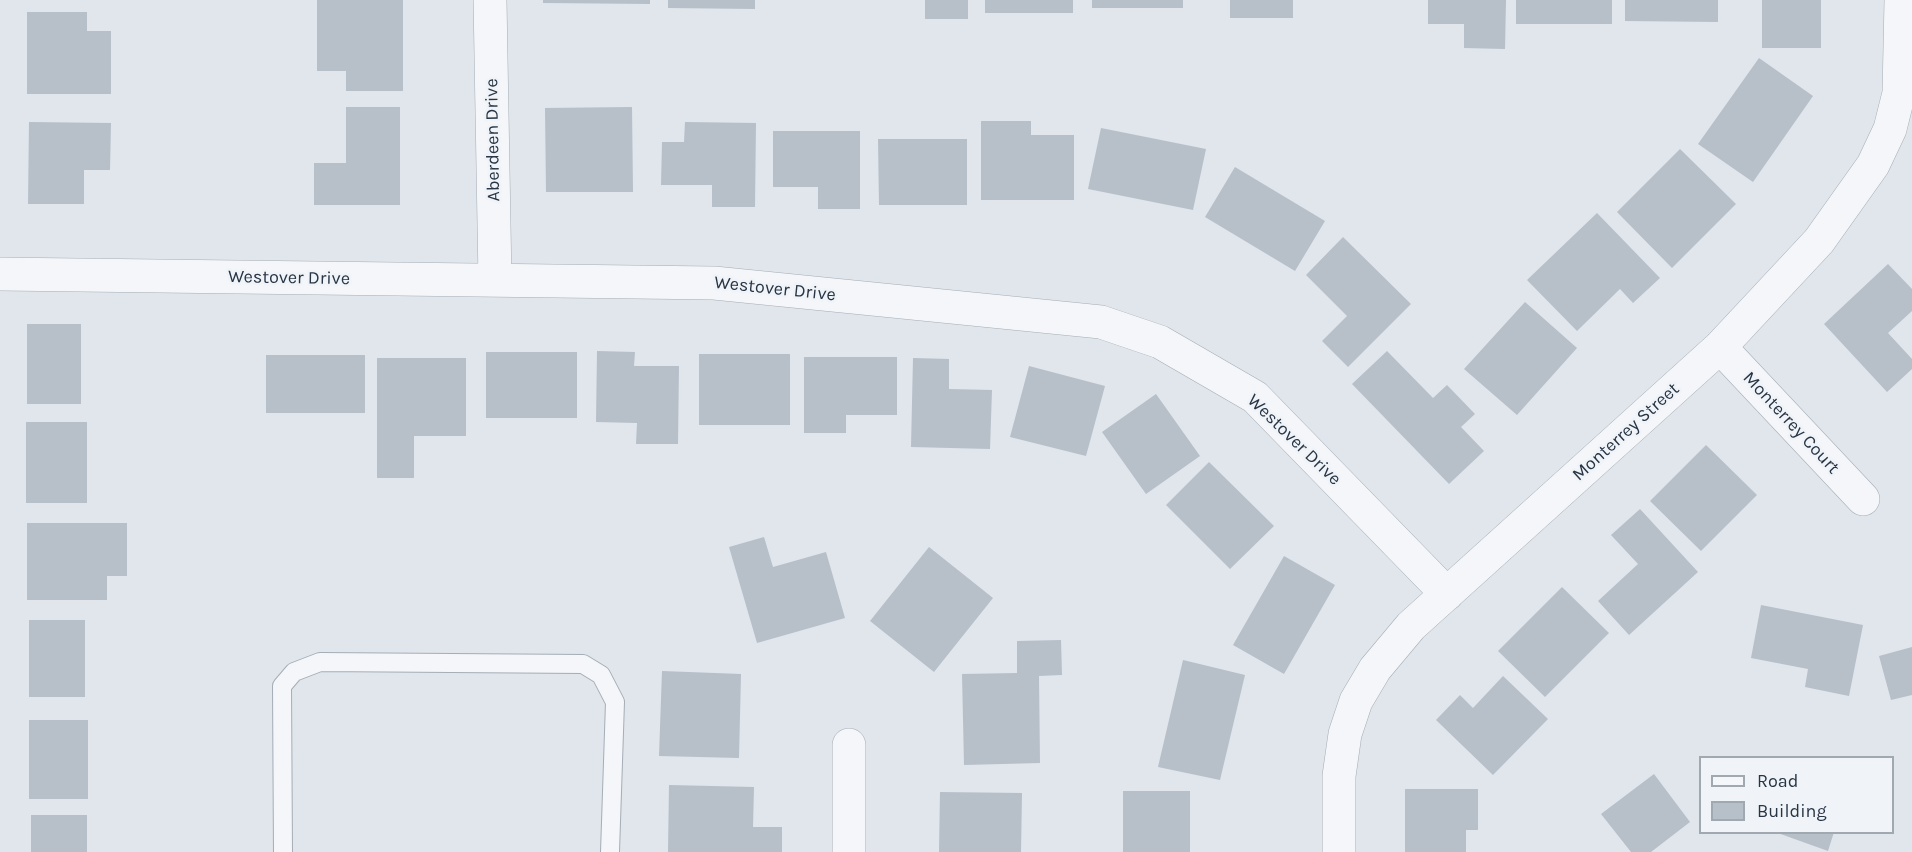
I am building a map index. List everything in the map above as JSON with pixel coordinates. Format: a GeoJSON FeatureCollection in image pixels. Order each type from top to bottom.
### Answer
{"type":"FeatureCollection","features":[{"type":"Feature","properties":{"kind":"street","name":"Aberdeen Drive"},"geometry":{"type":"LineString","coordinates":[[490,0],[495,280]]}},
{"type":"Feature","properties":{"kind":"street","name":"Monterrey Street"},"geometry":{"type":"LineString","coordinates":[[1339,852],[1339,776],[1345,734],[1356,701],[1375,669],[1411,626],[1720,347],[1819,242],[1873,165],[1890,129],[1899,93],[1901,0]]}},
{"type":"Feature","properties":{"kind":"street","name":"Westover Drive"},"geometry":{"type":"LineString","coordinates":[[0,274],[714,283],[1101,322],[1160,342],[1255,397],[1447,594]]}},
{"type":"Feature","properties":{"kind":"street","name":"Monterrey Court"},"geometry":{"type":"LineString","coordinates":[[1720,347],[1863,499]]}},
{"type":"Feature","properties":{"kind":"street"},"geometry":{"type":"LineString","coordinates":[[849,745],[849,852]]}},
{"type":"Feature","properties":{"kind":"lane"},"geometry":{"type":"LineString","coordinates":[[283,852],[282,686],[294,672],[320,662],[582,664],[601,675],[615,702],[610,852]]}},
{"type":"Feature","properties":{"kind":"building"},"geometry":{"type":"Polygon","coordinates":[[[317,0],[403,0],[403,91],[346,91],[346,71],[317,71],[317,0]]]}},
{"type":"Feature","properties":{"kind":"building"},"geometry":{"type":"Polygon","coordinates":[[[543,0],[650,0],[650,4],[543,3],[543,0]]]}},
{"type":"Feature","properties":{"kind":"building"},"geometry":{"type":"Polygon","coordinates":[[[668,0],[755,0],[755,9],[668,8],[668,0]]]}},
{"type":"Feature","properties":{"kind":"building"},"geometry":{"type":"Polygon","coordinates":[[[925,0],[968,0],[968,19],[925,19],[925,0]]]}},
{"type":"Feature","properties":{"kind":"building"},"geometry":{"type":"Polygon","coordinates":[[[985,0],[1073,0],[1073,13],[985,13],[985,0]]]}},
{"type":"Feature","properties":{"kind":"building"},"geometry":{"type":"Polygon","coordinates":[[[1092,0],[1183,0],[1183,8],[1092,8],[1092,0]]]}},
{"type":"Feature","properties":{"kind":"building"},"geometry":{"type":"Polygon","coordinates":[[[1230,0],[1293,0],[1293,18],[1230,18],[1230,0]]]}},
{"type":"Feature","properties":{"kind":"building"},"geometry":{"type":"Polygon","coordinates":[[[1428,0],[1506,0],[1505,49],[1464,48],[1464,24],[1428,24],[1428,0]]]}},
{"type":"Feature","properties":{"kind":"building"},"geometry":{"type":"Polygon","coordinates":[[[1516,0],[1612,0],[1612,24],[1516,24],[1516,0]]]}},
{"type":"Feature","properties":{"kind":"building"},"geometry":{"type":"Polygon","coordinates":[[[1625,0],[1718,0],[1718,22],[1625,21],[1625,0]]]}},
{"type":"Feature","properties":{"kind":"building"},"geometry":{"type":"Polygon","coordinates":[[[1762,0],[1821,0],[1821,48],[1762,48],[1762,0]]]}},
{"type":"Feature","properties":{"kind":"building"},"geometry":{"type":"Polygon","coordinates":[[[27,12],[87,12],[87,31],[111,31],[111,94],[27,94],[27,12]]]}},
{"type":"Feature","properties":{"kind":"building"},"geometry":{"type":"Polygon","coordinates":[[[1759,58],[1813,96],[1753,182],[1698,144],[1759,58]]]}},
{"type":"Feature","properties":{"kind":"building"},"geometry":{"type":"Polygon","coordinates":[[[346,107],[400,107],[400,205],[314,205],[314,163],[346,163],[346,107]]]}},
{"type":"Feature","properties":{"kind":"building"},"geometry":{"type":"Polygon","coordinates":[[[632,107],[633,192],[546,192],[545,108],[632,107]]]}},
{"type":"Feature","properties":{"kind":"building"},"geometry":{"type":"Polygon","coordinates":[[[981,121],[1031,121],[1031,135],[1074,135],[1074,200],[981,200],[981,121]]]}},
{"type":"Feature","properties":{"kind":"building"},"geometry":{"type":"Polygon","coordinates":[[[29,122],[111,123],[110,170],[84,170],[84,204],[28,204],[29,122]]]}},
{"type":"Feature","properties":{"kind":"building"},"geometry":{"type":"Polygon","coordinates":[[[685,122],[756,123],[755,207],[712,207],[712,185],[661,185],[662,142],[684,142],[685,122]]]}},
{"type":"Feature","properties":{"kind":"building"},"geometry":{"type":"Polygon","coordinates":[[[1101,128],[1206,149],[1193,210],[1088,189],[1101,128]]]}},
{"type":"Feature","properties":{"kind":"building"},"geometry":{"type":"Polygon","coordinates":[[[773,131],[860,131],[860,209],[818,209],[818,187],[773,187],[773,131]]]}},
{"type":"Feature","properties":{"kind":"building"},"geometry":{"type":"Polygon","coordinates":[[[878,139],[967,139],[967,205],[879,205],[878,139]]]}},
{"type":"Feature","properties":{"kind":"building"},"geometry":{"type":"Polygon","coordinates":[[[1680,149],[1736,204],[1672,268],[1617,212],[1680,149]]]}},
{"type":"Feature","properties":{"kind":"building"},"geometry":{"type":"Polygon","coordinates":[[[1235,167],[1325,221],[1295,271],[1205,217],[1235,167]]]}},
{"type":"Feature","properties":{"kind":"building"},"geometry":{"type":"Polygon","coordinates":[[[1597,213],[1660,278],[1633,303],[1620,289],[1577,331],[1527,280],[1597,213]]]}},
{"type":"Feature","properties":{"kind":"building"},"geometry":{"type":"Polygon","coordinates":[[[1343,237],[1411,304],[1348,367],[1322,341],[1347,316],[1306,275],[1343,237]]]}},
{"type":"Feature","properties":{"kind":"building"},"geometry":{"type":"Polygon","coordinates":[[[1888,264],[1912,289],[1912,311],[1888,333],[1912,359],[1912,369],[1887,392],[1824,324],[1888,264]]]}},
{"type":"Feature","properties":{"kind":"building"},"geometry":{"type":"Polygon","coordinates":[[[1525,302],[1577,348],[1517,415],[1464,369],[1525,302]]]}},
{"type":"Feature","properties":{"kind":"building"},"geometry":{"type":"Polygon","coordinates":[[[27,324],[81,324],[81,404],[27,404],[27,324]]]}},
{"type":"Feature","properties":{"kind":"building"},"geometry":{"type":"Polygon","coordinates":[[[597,351],[635,352],[634,366],[679,366],[678,444],[636,444],[637,423],[596,422],[597,351]]]}},
{"type":"Feature","properties":{"kind":"building"},"geometry":{"type":"Polygon","coordinates":[[[1387,351],[1433,398],[1447,385],[1475,414],[1461,427],[1484,451],[1449,484],[1352,384],[1387,351]]]}},
{"type":"Feature","properties":{"kind":"building"},"geometry":{"type":"Polygon","coordinates":[[[486,352],[577,352],[577,418],[486,418],[486,352]]]}},
{"type":"Feature","properties":{"kind":"building"},"geometry":{"type":"Polygon","coordinates":[[[699,354],[790,354],[790,425],[699,425],[699,354]]]}},
{"type":"Feature","properties":{"kind":"building"},"geometry":{"type":"Polygon","coordinates":[[[266,355],[365,355],[365,413],[266,413],[266,355]]]}},
{"type":"Feature","properties":{"kind":"building"},"geometry":{"type":"Polygon","coordinates":[[[804,357],[897,357],[897,415],[846,415],[846,433],[804,433],[804,357]]]}},
{"type":"Feature","properties":{"kind":"building"},"geometry":{"type":"Polygon","coordinates":[[[377,358],[466,358],[466,436],[414,436],[414,478],[377,478],[377,358]]]}},
{"type":"Feature","properties":{"kind":"building"},"geometry":{"type":"Polygon","coordinates":[[[913,358],[949,359],[949,389],[992,390],[990,449],[911,447],[913,358]]]}},
{"type":"Feature","properties":{"kind":"building"},"geometry":{"type":"Polygon","coordinates":[[[1029,366],[1105,386],[1086,456],[1010,437],[1029,366]]]}},
{"type":"Feature","properties":{"kind":"building"},"geometry":{"type":"Polygon","coordinates":[[[1156,394],[1200,456],[1146,494],[1102,432],[1156,394]]]}},
{"type":"Feature","properties":{"kind":"building"},"geometry":{"type":"Polygon","coordinates":[[[26,422],[87,422],[87,503],[26,503],[26,422]]]}},
{"type":"Feature","properties":{"kind":"building"},"geometry":{"type":"Polygon","coordinates":[[[1706,445],[1757,495],[1701,551],[1650,501],[1706,445]]]}},
{"type":"Feature","properties":{"kind":"building"},"geometry":{"type":"Polygon","coordinates":[[[1209,462],[1274,526],[1230,569],[1166,505],[1209,462]]]}},
{"type":"Feature","properties":{"kind":"building"},"geometry":{"type":"Polygon","coordinates":[[[1640,509],[1698,572],[1629,635],[1598,601],[1638,564],[1611,535],[1640,509]]]}},
{"type":"Feature","properties":{"kind":"building"},"geometry":{"type":"Polygon","coordinates":[[[27,523],[127,523],[127,576],[107,576],[107,600],[27,600],[27,523]]]}},
{"type":"Feature","properties":{"kind":"building"},"geometry":{"type":"Polygon","coordinates":[[[764,537],[773,567],[826,552],[845,618],[757,643],[729,547],[764,537]]]}},
{"type":"Feature","properties":{"kind":"building"},"geometry":{"type":"Polygon","coordinates":[[[929,547],[993,598],[934,672],[870,621],[929,547]]]}},
{"type":"Feature","properties":{"kind":"building"},"geometry":{"type":"Polygon","coordinates":[[[1284,556],[1335,585],[1284,674],[1233,645],[1284,556]]]}},
{"type":"Feature","properties":{"kind":"building"},"geometry":{"type":"Polygon","coordinates":[[[1562,587],[1609,633],[1545,697],[1498,651],[1562,587]]]}},
{"type":"Feature","properties":{"kind":"building"},"geometry":{"type":"Polygon","coordinates":[[[1761,605],[1863,625],[1849,696],[1805,687],[1808,669],[1751,658],[1761,605]]]}},
{"type":"Feature","properties":{"kind":"building"},"geometry":{"type":"Polygon","coordinates":[[[29,620],[85,620],[85,697],[29,697],[29,620]]]}},
{"type":"Feature","properties":{"kind":"building"},"geometry":{"type":"Polygon","coordinates":[[[1061,640],[1062,675],[1039,676],[1040,763],[964,765],[962,674],[1017,673],[1017,641],[1061,640]]]}},
{"type":"Feature","properties":{"kind":"building"},"geometry":{"type":"Polygon","coordinates":[[[1912,647],[1912,695],[1891,700],[1879,656],[1912,647]]]}},
{"type":"Feature","properties":{"kind":"building"},"geometry":{"type":"Polygon","coordinates":[[[1183,660],[1245,675],[1220,780],[1158,767],[1183,660]]]}},
{"type":"Feature","properties":{"kind":"building"},"geometry":{"type":"Polygon","coordinates":[[[662,671],[741,674],[739,758],[659,756],[662,671]]]}},
{"type":"Feature","properties":{"kind":"building"},"geometry":{"type":"Polygon","coordinates":[[[1503,676],[1548,719],[1493,775],[1436,720],[1460,695],[1473,708],[1503,676]]]}},
{"type":"Feature","properties":{"kind":"building"},"geometry":{"type":"Polygon","coordinates":[[[29,720],[88,720],[88,799],[29,799],[29,720]]]}},
{"type":"Feature","properties":{"kind":"building"},"geometry":{"type":"Polygon","coordinates":[[[1654,774],[1690,822],[1651,852],[1631,852],[1601,814],[1654,774]]]}},
{"type":"Feature","properties":{"kind":"building"},"geometry":{"type":"Polygon","coordinates":[[[669,785],[754,787],[753,827],[782,827],[782,852],[668,852],[669,785]]]}},
{"type":"Feature","properties":{"kind":"building"},"geometry":{"type":"Polygon","coordinates":[[[1405,789],[1478,789],[1478,830],[1466,830],[1466,852],[1405,852],[1405,789]]]}},
{"type":"Feature","properties":{"kind":"building"},"geometry":{"type":"Polygon","coordinates":[[[1123,791],[1190,791],[1190,852],[1123,852],[1123,791]]]}},
{"type":"Feature","properties":{"kind":"building"},"geometry":{"type":"Polygon","coordinates":[[[940,792],[1022,793],[1021,852],[939,852],[940,792]]]}},
{"type":"Feature","properties":{"kind":"building"},"geometry":{"type":"Polygon","coordinates":[[[31,815],[87,815],[87,852],[31,852],[31,815]]]}},
{"type":"Feature","properties":{"kind":"building"},"geometry":{"type":"Polygon","coordinates":[[[1781,834],[1833,834],[1828,851],[1781,834]]]}}]}
